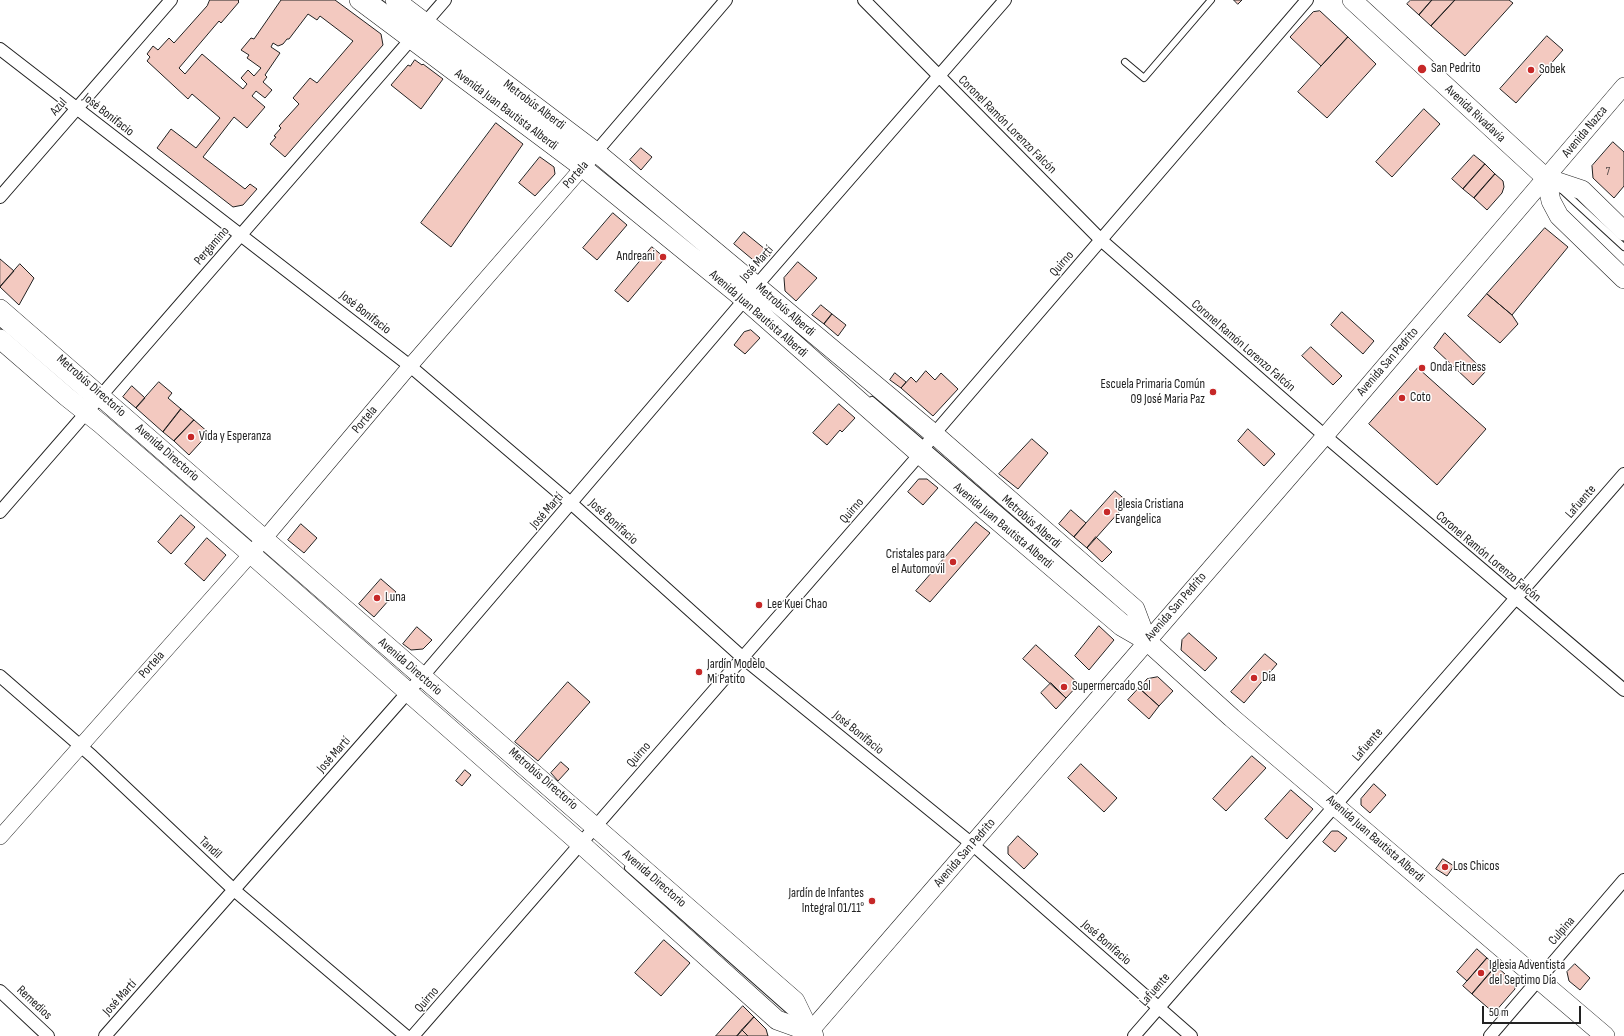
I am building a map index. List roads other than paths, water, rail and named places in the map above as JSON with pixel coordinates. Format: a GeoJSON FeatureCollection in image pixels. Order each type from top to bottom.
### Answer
{"type":"FeatureCollection","features":[{"type":"Feature","properties":{"kind":"main road","name":"Avenida Juan Bautista Alberdi"},"geometry":{"type":"LineString","coordinates":[[359,0],[419,31],[591,161],[750,293],[926,445],[1121,626],[1146,641],[1232,718],[1605,1036]]}},
{"type":"Feature","properties":{"kind":"main road","name":"Avenida Juan Bautista Alberdi"},"geometry":{"type":"LineString","coordinates":[[395,0],[419,31]]}},
{"type":"Feature","properties":{"kind":"main road","name":"Avenida Rivadavia"},"geometry":{"type":"LineString","coordinates":[[1352,0],[1546,178],[1582,190],[1624,231]]}},
{"type":"Feature","properties":{"kind":"main road","name":"Avenida Nazca"},"geometry":{"type":"LineString","coordinates":[[1546,178],[1624,86]]}},
{"type":"Feature","properties":{"kind":"main road"},"geometry":{"type":"LineString","coordinates":[[1546,178],[1551,201],[1559,216],[1624,279]]}},
{"type":"Feature","properties":{"kind":"main road","name":"Avenida San Pedrito"},"geometry":{"type":"LineString","coordinates":[[810,1035],[1146,641],[1325,436],[1546,178]]}},
{"type":"Feature","properties":{"kind":"main road","name":"Avenida Directorio"},"geometry":{"type":"LineString","coordinates":[[0,308],[95,404],[262,546],[416,684],[589,835],[795,1002],[810,1035]]}},
{"type":"Feature","properties":{"kind":"main road","name":"Avenida Directorio"},"geometry":{"type":"LineString","coordinates":[[0,339],[95,404]]}},
{"type":"Feature","properties":{"kind":"main road","name":"Avenida Directorio"},"geometry":{"type":"LineString","coordinates":[[262,546],[416,684]]}},
{"type":"Feature","properties":{"kind":"main road","name":"Avenida Directorio"},"geometry":{"type":"LineString","coordinates":[[589,835],[777,1020],[810,1035]]}},
{"type":"Feature","properties":{"kind":"street","name":"Azul"},"geometry":{"type":"LineString","coordinates":[[0,197],[171,0]]}},
{"type":"Feature","properties":{"kind":"street","name":"Pergamino"},"geometry":{"type":"LineString","coordinates":[[0,512],[445,0]]}},
{"type":"Feature","properties":{"kind":"street","name":"Portela"},"geometry":{"type":"LineString","coordinates":[[0,837],[80,746],[262,546],[410,366],[591,161],[726,0]]}},
{"type":"Feature","properties":{"kind":"street","name":"Coronel Ramón Lorenzo Falcón"},"geometry":{"type":"LineString","coordinates":[[864,0],[939,78],[1101,240],[1325,436],[1624,690]]}},
{"type":"Feature","properties":{"kind":"street","name":"José Martí"},"geometry":{"type":"LineString","coordinates":[[105,1036],[416,684],[572,504],[750,293],[939,78],[1005,0]]}},
{"type":"Feature","properties":{"kind":"street","name":"Quirno"},"geometry":{"type":"LineString","coordinates":[[413,1036],[926,445],[1306,0]]}},
{"type":"Feature","properties":{"kind":"street","name":"José Bonifacio"},"geometry":{"type":"LineString","coordinates":[[0,50],[241,234],[410,366],[572,504],[742,656],[972,844],[1191,1036]]}},
{"type":"Feature","properties":{"kind":"street","name":"Lafuente"},"geometry":{"type":"LineString","coordinates":[[1134,1036],[1334,804],[1624,474]]}},
{"type":"Feature","properties":{"kind":"street","name":"Tandil"},"geometry":{"type":"LineString","coordinates":[[0,676],[80,746],[234,890],[406,1036]]}},
{"type":"Feature","properties":{"kind":"street","name":"Culpina"},"geometry":{"type":"LineString","coordinates":[[1490,1036],[1624,880]]}},
{"type":"Feature","properties":{"kind":"street","name":"Remedios"},"geometry":{"type":"LineString","coordinates":[[0,991],[48,1036]]}},
{"type":"Feature","properties":{"kind":"lane"},"geometry":{"type":"LineString","coordinates":[[376,0],[419,31]]}},
{"type":"Feature","properties":{"kind":"lane"},"geometry":{"type":"LineString","coordinates":[[1125,62],[1144,78],[1211,0]]}},
{"type":"Feature","properties":{"kind":"lane"},"geometry":{"type":"LineString","coordinates":[[1546,178],[1572,199],[1624,247]]}},
{"type":"Feature","properties":{"kind":"lane","name":"Metrobús Directorio"},"geometry":{"type":"LineString","coordinates":[[0,323],[95,404]]}},
{"type":"Feature","properties":{"kind":"lane"},"geometry":{"type":"LineString","coordinates":[[866,394],[926,445]]}},
{"type":"Feature","properties":{"kind":"lane"},"geometry":{"type":"LineString","coordinates":[[625,865],[788,1008],[810,1035]]}},
{"type":"Feature","properties":{"kind":"place","name":"San Pedrito"},"geometry":{"type":"Point","coordinates":[1422,69]}},
{"type":"Feature","properties":{"kind":"place","name":"Sobek"},"geometry":{"type":"Point","coordinates":[1531,70]}},
{"type":"Feature","properties":{"kind":"place","name":"Andreani"},"geometry":{"type":"Point","coordinates":[663,257]}},
{"type":"Feature","properties":{"kind":"place","name":"Onda Fitness"},"geometry":{"type":"Point","coordinates":[1422,368]}},
{"type":"Feature","properties":{"kind":"place","name":"Escuela Primaria Común 09 José Maria Paz"},"geometry":{"type":"Point","coordinates":[1213,392]}},
{"type":"Feature","properties":{"kind":"place","name":"Coto"},"geometry":{"type":"Point","coordinates":[1402,398]}},
{"type":"Feature","properties":{"kind":"place","name":"Vida y Esperanza"},"geometry":{"type":"Point","coordinates":[191,437]}},
{"type":"Feature","properties":{"kind":"place","name":"Iglesia Cristiana Evangelica"},"geometry":{"type":"Point","coordinates":[1107,512]}},
{"type":"Feature","properties":{"kind":"place","name":"Cristales para el Automovil"},"geometry":{"type":"Point","coordinates":[953,562]}},
{"type":"Feature","properties":{"kind":"place","name":"Luna"},"geometry":{"type":"Point","coordinates":[377,598]}},
{"type":"Feature","properties":{"kind":"place","name":"Lee Kuei Chao"},"geometry":{"type":"Point","coordinates":[759,605]}},
{"type":"Feature","properties":{"kind":"place","name":"Jardín Modelo Mi Patito"},"geometry":{"type":"Point","coordinates":[699,672]}},
{"type":"Feature","properties":{"kind":"place","name":"Dia"},"geometry":{"type":"Point","coordinates":[1254,678]}},
{"type":"Feature","properties":{"kind":"place","name":"Supermercado Sol"},"geometry":{"type":"Point","coordinates":[1064,687]}},
{"type":"Feature","properties":{"kind":"place","name":"Los Chicos"},"geometry":{"type":"Point","coordinates":[1445,867]}},
{"type":"Feature","properties":{"kind":"place","name":"Jardín de Infantes Integral 01/11°"},"geometry":{"type":"Point","coordinates":[872,901]}},
{"type":"Feature","properties":{"kind":"place","name":"Iglesia Adventista del Septimo Día"},"geometry":{"type":"Point","coordinates":[1481,973]}}]}
